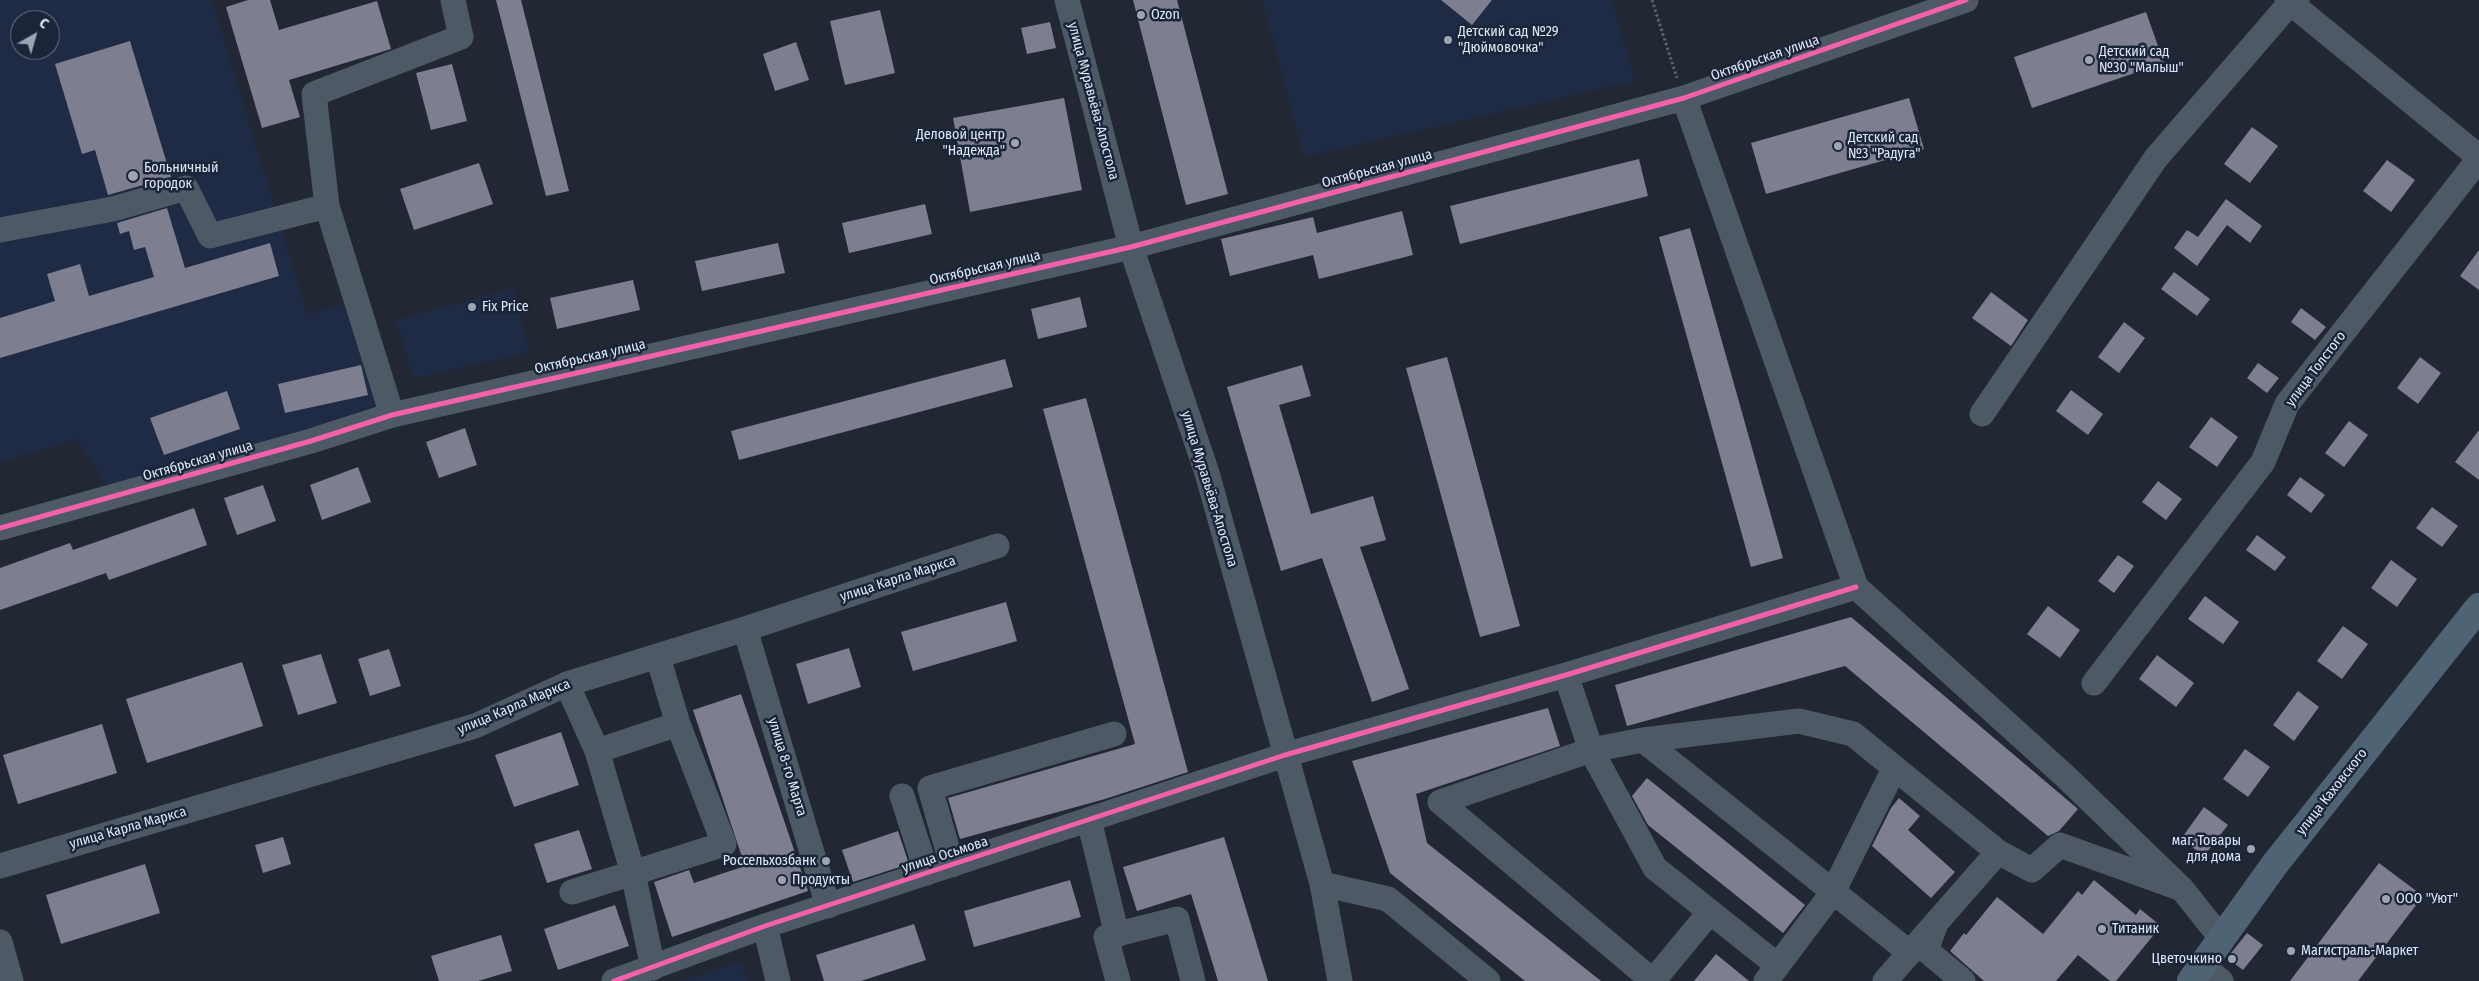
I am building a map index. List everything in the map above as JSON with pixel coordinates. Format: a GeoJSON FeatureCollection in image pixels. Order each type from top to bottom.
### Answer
{"type":"FeatureCollection","features":[{"type":"Feature","properties":{"kind":"main road","name":"улица Каховского"},"geometry":{"type":"LineString","coordinates":[[2204,976],[2221,938],[2275,864],[2479,607]]}},
{"type":"Feature","properties":{"kind":"street"},"geometry":{"type":"LineString","coordinates":[[392,415],[327,206],[314,94],[461,36],[453,0]]}},
{"type":"Feature","properties":{"kind":"street","name":"улица Муравьёва-Апостола"},"geometry":{"type":"LineString","coordinates":[[1067,0],[1131,247],[1207,473],[1322,884],[1340,981]]}},
{"type":"Feature","properties":{"kind":"street","name":"Октябрьская улица"},"geometry":{"type":"LineString","coordinates":[[0,528],[311,440],[392,415],[595,367],[1131,247],[1684,98],[1966,0]]}},
{"type":"Feature","properties":{"kind":"street"},"geometry":{"type":"LineString","coordinates":[[1982,414],[2156,158],[2291,1],[2479,158]]}},
{"type":"Feature","properties":{"kind":"street"},"geometry":{"type":"LineString","coordinates":[[1684,98],[1856,587],[2066,777],[2182,889],[2221,938]]}},
{"type":"Feature","properties":{"kind":"street","name":"улица Толстого"},"geometry":{"type":"LineString","coordinates":[[2094,683],[2263,462],[2287,404],[2479,158]]}},
{"type":"Feature","properties":{"kind":"street"},"geometry":{"type":"LineString","coordinates":[[0,230],[113,209],[186,188],[210,236],[327,206]]}},
{"type":"Feature","properties":{"kind":"street","name":"улица Карла Маркса"},"geometry":{"type":"LineString","coordinates":[[0,866],[475,726],[567,684],[658,657],[997,546]]}},
{"type":"Feature","properties":{"kind":"street","name":"улица Осьмова"},"geometry":{"type":"LineString","coordinates":[[614,981],[764,926],[1285,755],[1566,675],[1856,587]]}},
{"type":"Feature","properties":{"kind":"street","name":"улица 8-го Марта"},"geometry":{"type":"LineString","coordinates":[[745,629],[828,906]]}},
{"type":"Feature","properties":{"kind":"street"},"geometry":{"type":"LineString","coordinates":[[572,892],[724,844],[678,724],[658,657]]}},
{"type":"Feature","properties":{"kind":"street"},"geometry":{"type":"LineString","coordinates":[[1566,675],[1591,750],[1655,868],[1710,912],[1772,973],[1833,892],[1894,769]]}},
{"type":"Feature","properties":{"kind":"street"},"geometry":{"type":"LineString","coordinates":[[567,684],[597,751],[633,873],[653,968]]}},
{"type":"Feature","properties":{"kind":"street"},"geometry":{"type":"LineString","coordinates":[[1710,912],[1653,980],[1440,802],[1591,750],[1643,740],[1799,721],[1853,734],[1998,852],[2032,870],[2060,844],[2182,889]]}},
{"type":"Feature","properties":{"kind":"street"},"geometry":{"type":"LineString","coordinates":[[597,751],[678,724]]}},
{"type":"Feature","properties":{"kind":"street"},"geometry":{"type":"LineString","coordinates":[[952,865],[930,788],[1114,734]]}},
{"type":"Feature","properties":{"kind":"street"},"geometry":{"type":"LineString","coordinates":[[1643,740],[1910,953]]}},
{"type":"Feature","properties":{"kind":"street"},"geometry":{"type":"LineString","coordinates":[[902,796],[927,873]]}},
{"type":"Feature","properties":{"kind":"street"},"geometry":{"type":"LineString","coordinates":[[1089,820],[1117,935]]}},
{"type":"Feature","properties":{"kind":"street"},"geometry":{"type":"LineString","coordinates":[[1885,981],[1998,852]]}},
{"type":"Feature","properties":{"kind":"street"},"geometry":{"type":"LineString","coordinates":[[1322,884],[1388,899],[1488,981]]}},
{"type":"Feature","properties":{"kind":"street"},"geometry":{"type":"LineString","coordinates":[[1118,981],[1106,937],[1177,919],[1193,981]]}},
{"type":"Feature","properties":{"kind":"street"},"geometry":{"type":"LineString","coordinates":[[1936,924],[1926,950],[1963,981]]}},
{"type":"Feature","properties":{"kind":"street"},"geometry":{"type":"LineString","coordinates":[[764,926],[778,981]]}},
{"type":"Feature","properties":{"kind":"street"},"geometry":{"type":"LineString","coordinates":[[0,942],[11,981]]}},
{"type":"Feature","properties":{"kind":"path"},"geometry":{"type":"LineString","coordinates":[[1652,0],[1684,98]]}},
{"type":"Feature","properties":{"kind":"shaded area","name":"Больничный городок"},"geometry":{"type":"Polygon","coordinates":[[[0,0],[212,0],[307,314],[353,302],[384,407],[110,490],[76,439],[0,463],[0,0]]]}},
{"type":"Feature","properties":{"kind":"shaded area","name":"Детский сад №29 \"Дюймовочка\""},"geometry":{"type":"Polygon","coordinates":[[[1262,0],[1612,0],[1635,81],[1304,157],[1262,0]]]}},
{"type":"Feature","properties":{"kind":"shaded area"},"geometry":{"type":"Polygon","coordinates":[[[513,288],[529,352],[413,379],[396,320],[513,288]]]}},
{"type":"Feature","properties":{"kind":"shaded area"},"geometry":{"type":"Polygon","coordinates":[[[741,962],[747,981],[677,981],[741,962]]]}},
{"type":"Feature","properties":{"kind":"building"},"geometry":{"type":"Polygon","coordinates":[[[248,0],[270,0],[279,30],[377,1],[391,49],[289,80],[300,117],[262,128],[226,7],[248,0]]]}},
{"type":"Feature","properties":{"kind":"building"},"geometry":{"type":"Polygon","coordinates":[[[496,0],[521,0],[569,191],[546,196],[496,0]]]}},
{"type":"Feature","properties":{"kind":"building"},"geometry":{"type":"Polygon","coordinates":[[[1133,0],[1177,0],[1228,194],[1186,205],[1133,0]]]}},
{"type":"Feature","properties":{"kind":"building"},"geometry":{"type":"Polygon","coordinates":[[[1441,0],[1492,0],[1472,25],[1441,0]]]}},
{"type":"Feature","properties":{"kind":"building"},"geometry":{"type":"Polygon","coordinates":[[[880,10],[895,73],[845,85],[830,21],[880,10]]]}},
{"type":"Feature","properties":{"kind":"building","name":"Детский сад №30 \"Малыш\""},"geometry":{"type":"Polygon","coordinates":[[[2146,12],[2164,63],[2032,108],[2014,57],[2146,12]]]}},
{"type":"Feature","properties":{"kind":"building"},"geometry":{"type":"Polygon","coordinates":[[[1050,22],[1056,48],[1027,54],[1021,28],[1050,22]]]}},
{"type":"Feature","properties":{"kind":"building"},"geometry":{"type":"Polygon","coordinates":[[[130,41],[171,177],[108,195],[95,150],[82,154],[55,64],[130,41]]]}},
{"type":"Feature","properties":{"kind":"building"},"geometry":{"type":"Polygon","coordinates":[[[796,42],[809,80],[775,91],[763,54],[796,42]]]}},
{"type":"Feature","properties":{"kind":"building"},"geometry":{"type":"Polygon","coordinates":[[[452,64],[467,121],[431,130],[416,73],[452,64]]]}},
{"type":"Feature","properties":{"kind":"building","name":"Деловой центр \"Надежда\""},"geometry":{"type":"Polygon","coordinates":[[[1064,98],[1082,190],[970,212],[953,118],[1064,98]]]}},
{"type":"Feature","properties":{"kind":"building","name":"Детский сад №3 \"Радуга\""},"geometry":{"type":"Polygon","coordinates":[[[1909,98],[1924,149],[1766,194],[1751,143],[1909,98]]]}},
{"type":"Feature","properties":{"kind":"building"},"geometry":{"type":"Polygon","coordinates":[[[2252,127],[2278,146],[2250,183],[2224,164],[2252,127]]]}},
{"type":"Feature","properties":{"kind":"building"},"geometry":{"type":"Polygon","coordinates":[[[1639,159],[1648,196],[1460,244],[1450,206],[1639,159]]]}},
{"type":"Feature","properties":{"kind":"building"},"geometry":{"type":"Polygon","coordinates":[[[2387,160],[2415,180],[2391,212],[2363,191],[2387,160]]]}},
{"type":"Feature","properties":{"kind":"building"},"geometry":{"type":"Polygon","coordinates":[[[479,163],[493,204],[414,230],[400,189],[479,163]]]}},
{"type":"Feature","properties":{"kind":"building"},"geometry":{"type":"Polygon","coordinates":[[[2226,199],[2262,226],[2250,243],[2227,225],[2197,266],[2174,248],[2187,230],[2198,237],[2226,199]]]}},
{"type":"Feature","properties":{"kind":"building"},"geometry":{"type":"Polygon","coordinates":[[[925,204],[932,234],[849,253],[842,223],[925,204]]]}},
{"type":"Feature","properties":{"kind":"building"},"geometry":{"type":"Polygon","coordinates":[[[167,208],[185,268],[270,243],[279,276],[0,358],[0,318],[55,301],[47,274],[80,264],[89,296],[154,277],[145,247],[134,250],[129,231],[120,234],[117,223],[167,208]]]}},
{"type":"Feature","properties":{"kind":"building"},"geometry":{"type":"Polygon","coordinates":[[[1402,211],[1413,255],[1319,279],[1313,255],[1230,276],[1221,239],[1313,217],[1317,233],[1402,211]]]}},
{"type":"Feature","properties":{"kind":"building"},"geometry":{"type":"Polygon","coordinates":[[[1690,228],[1783,558],[1751,567],[1659,237],[1690,228]]]}},
{"type":"Feature","properties":{"kind":"building"},"geometry":{"type":"Polygon","coordinates":[[[778,243],[785,273],[702,291],[695,261],[778,243]]]}},
{"type":"Feature","properties":{"kind":"building"},"geometry":{"type":"Polygon","coordinates":[[[2479,250],[2479,290],[2460,276],[2479,250]]]}},
{"type":"Feature","properties":{"kind":"building"},"geometry":{"type":"Polygon","coordinates":[[[2174,272],[2210,299],[2197,316],[2161,289],[2174,272]]]}},
{"type":"Feature","properties":{"kind":"building"},"geometry":{"type":"Polygon","coordinates":[[[633,280],[640,310],[557,329],[550,298],[633,280]]]}},
{"type":"Feature","properties":{"kind":"building"},"geometry":{"type":"Polygon","coordinates":[[[1991,292],[2028,320],[2011,346],[1972,318],[1991,292]]]}},
{"type":"Feature","properties":{"kind":"building"},"geometry":{"type":"Polygon","coordinates":[[[1080,297],[1087,327],[1038,339],[1031,309],[1080,297]]]}},
{"type":"Feature","properties":{"kind":"building"},"geometry":{"type":"Polygon","coordinates":[[[2301,308],[2326,327],[2315,340],[2291,322],[2301,308]]]}},
{"type":"Feature","properties":{"kind":"building"},"geometry":{"type":"Polygon","coordinates":[[[2124,322],[2145,338],[2119,373],[2098,357],[2124,322]]]}},
{"type":"Feature","properties":{"kind":"building"},"geometry":{"type":"Polygon","coordinates":[[[1447,357],[1520,626],[1480,637],[1406,368],[1447,357]]]}},
{"type":"Feature","properties":{"kind":"building"},"geometry":{"type":"Polygon","coordinates":[[[2420,357],[2441,373],[2418,404],[2397,388],[2420,357]]]}},
{"type":"Feature","properties":{"kind":"building"},"geometry":{"type":"Polygon","coordinates":[[[1005,359],[1013,387],[739,460],[731,431],[1005,359]]]}},
{"type":"Feature","properties":{"kind":"building"},"geometry":{"type":"Polygon","coordinates":[[[2258,363],[2279,378],[2267,393],[2247,378],[2258,363]]]}},
{"type":"Feature","properties":{"kind":"building"},"geometry":{"type":"Polygon","coordinates":[[[361,365],[368,395],[285,413],[278,384],[361,365]]]}},
{"type":"Feature","properties":{"kind":"building"},"geometry":{"type":"Polygon","coordinates":[[[1302,365],[1311,396],[1279,405],[1311,514],[1373,496],[1386,540],[1360,547],[1409,689],[1372,702],[1322,558],[1281,571],[1227,387],[1302,365]]]}},
{"type":"Feature","properties":{"kind":"building"},"geometry":{"type":"Polygon","coordinates":[[[2071,390],[2103,414],[2088,435],[2056,411],[2071,390]]]}},
{"type":"Feature","properties":{"kind":"building"},"geometry":{"type":"Polygon","coordinates":[[[227,391],[240,429],[164,455],[150,418],[227,391]]]}},
{"type":"Feature","properties":{"kind":"building"},"geometry":{"type":"Polygon","coordinates":[[[1086,398],[1188,772],[1105,799],[960,839],[948,798],[1135,744],[1043,409],[1086,398]]]}},
{"type":"Feature","properties":{"kind":"building"},"geometry":{"type":"Polygon","coordinates":[[[2211,417],[2238,437],[2217,467],[2189,447],[2211,417]]]}},
{"type":"Feature","properties":{"kind":"building"},"geometry":{"type":"Polygon","coordinates":[[[2349,421],[2368,435],[2344,467],[2325,453],[2349,421]]]}},
{"type":"Feature","properties":{"kind":"building"},"geometry":{"type":"Polygon","coordinates":[[[465,428],[477,465],[439,478],[426,442],[465,428]]]}},
{"type":"Feature","properties":{"kind":"building"},"geometry":{"type":"Polygon","coordinates":[[[2479,430],[2479,480],[2455,462],[2479,430]]]}},
{"type":"Feature","properties":{"kind":"building"},"geometry":{"type":"Polygon","coordinates":[[[358,467],[371,502],[322,520],[310,485],[358,467]]]}},
{"type":"Feature","properties":{"kind":"building"},"geometry":{"type":"Polygon","coordinates":[[[2300,477],[2325,495],[2311,513],[2287,495],[2300,477]]]}},
{"type":"Feature","properties":{"kind":"building"},"geometry":{"type":"Polygon","coordinates":[[[2158,481],[2182,499],[2166,520],[2142,502],[2158,481]]]}},
{"type":"Feature","properties":{"kind":"building"},"geometry":{"type":"Polygon","coordinates":[[[263,485],[276,521],[237,535],[224,498],[263,485]]]}},
{"type":"Feature","properties":{"kind":"building"},"geometry":{"type":"Polygon","coordinates":[[[2432,507],[2458,526],[2442,547],[2416,528],[2432,507]]]}},
{"type":"Feature","properties":{"kind":"building"},"geometry":{"type":"Polygon","coordinates":[[[194,508],[207,545],[109,580],[106,573],[0,610],[0,568],[70,543],[73,550],[194,508]]]}},
{"type":"Feature","properties":{"kind":"building"},"geometry":{"type":"Polygon","coordinates":[[[2257,535],[2286,557],[2275,571],[2246,550],[2257,535]]]}},
{"type":"Feature","properties":{"kind":"building"},"geometry":{"type":"Polygon","coordinates":[[[2118,555],[2134,566],[2114,593],[2098,581],[2118,555]]]}},
{"type":"Feature","properties":{"kind":"building"},"geometry":{"type":"Polygon","coordinates":[[[2391,560],[2417,579],[2397,607],[2371,588],[2391,560]]]}},
{"type":"Feature","properties":{"kind":"building"},"geometry":{"type":"Polygon","coordinates":[[[2205,596],[2239,622],[2223,644],[2188,619],[2205,596]]]}},
{"type":"Feature","properties":{"kind":"building"},"geometry":{"type":"Polygon","coordinates":[[[1006,602],[1017,641],[913,671],[901,632],[1006,602]]]}},
{"type":"Feature","properties":{"kind":"building"},"geometry":{"type":"Polygon","coordinates":[[[2048,606],[2080,630],[2060,658],[2027,634],[2048,606]]]}},
{"type":"Feature","properties":{"kind":"building"},"geometry":{"type":"Polygon","coordinates":[[[1851,617],[2078,809],[2059,831],[2048,836],[1845,666],[1627,726],[1615,685],[1851,617]]]}},
{"type":"Feature","properties":{"kind":"building"},"geometry":{"type":"Polygon","coordinates":[[[2343,626],[2368,644],[2342,679],[2317,661],[2343,626]]]}},
{"type":"Feature","properties":{"kind":"building"},"geometry":{"type":"Polygon","coordinates":[[[849,648],[861,687],[808,704],[796,664],[849,648]]]}},
{"type":"Feature","properties":{"kind":"building"},"geometry":{"type":"Polygon","coordinates":[[[389,649],[401,686],[370,696],[358,659],[389,649]]]}},
{"type":"Feature","properties":{"kind":"building"},"geometry":{"type":"Polygon","coordinates":[[[321,654],[337,703],[298,715],[282,665],[321,654]]]}},
{"type":"Feature","properties":{"kind":"building"},"geometry":{"type":"Polygon","coordinates":[[[2157,655],[2194,683],[2176,707],[2139,679],[2157,655]]]}},
{"type":"Feature","properties":{"kind":"building"},"geometry":{"type":"Polygon","coordinates":[[[242,662],[263,726],[147,763],[126,699],[242,662]]]}},
{"type":"Feature","properties":{"kind":"building"},"geometry":{"type":"Polygon","coordinates":[[[2298,691],[2319,707],[2294,741],[2273,725],[2298,691]]]}},
{"type":"Feature","properties":{"kind":"building"},"geometry":{"type":"Polygon","coordinates":[[[741,694],[808,891],[672,937],[654,882],[689,870],[694,883],[745,866],[693,710],[741,694]]]}},
{"type":"Feature","properties":{"kind":"building"},"geometry":{"type":"Polygon","coordinates":[[[1548,708],[1560,746],[1416,794],[1427,843],[1601,981],[1525,981],[1390,873],[1352,761],[1548,708]]]}},
{"type":"Feature","properties":{"kind":"building"},"geometry":{"type":"Polygon","coordinates":[[[102,724],[117,773],[18,804],[3,755],[102,724]]]}},
{"type":"Feature","properties":{"kind":"building"},"geometry":{"type":"Polygon","coordinates":[[[561,732],[579,785],[514,807],[495,755],[561,732]]]}},
{"type":"Feature","properties":{"kind":"building"},"geometry":{"type":"Polygon","coordinates":[[[2245,749],[2270,767],[2248,797],[2223,779],[2245,749]]]}},
{"type":"Feature","properties":{"kind":"building"},"geometry":{"type":"Polygon","coordinates":[[[1647,778],[1805,905],[1783,933],[1648,825],[1632,796],[1647,778]]]}},
{"type":"Feature","properties":{"kind":"building"},"geometry":{"type":"Polygon","coordinates":[[[1899,798],[1920,816],[1908,830],[1955,872],[1931,898],[1872,846],[1891,808],[1899,798]]]}},
{"type":"Feature","properties":{"kind":"building"},"geometry":{"type":"Polygon","coordinates":[[[2204,807],[2228,825],[2204,856],[2181,839],[2204,807]]]}},
{"type":"Feature","properties":{"kind":"building"},"geometry":{"type":"Polygon","coordinates":[[[579,830],[592,869],[547,883],[534,844],[579,830]]]}},
{"type":"Feature","properties":{"kind":"building"},"geometry":{"type":"Polygon","coordinates":[[[898,831],[909,864],[853,882],[842,850],[898,831]]]}},
{"type":"Feature","properties":{"kind":"building"},"geometry":{"type":"Polygon","coordinates":[[[283,837],[291,864],[263,873],[255,845],[283,837]]]}},
{"type":"Feature","properties":{"kind":"building"},"geometry":{"type":"Polygon","coordinates":[[[1224,837],[1268,981],[1218,981],[1191,894],[1137,911],[1123,867],[1224,837]]]}},
{"type":"Feature","properties":{"kind":"building"},"geometry":{"type":"Polygon","coordinates":[[[2379,863],[2423,896],[2358,981],[2290,981],[2379,863]]]}},
{"type":"Feature","properties":{"kind":"building"},"geometry":{"type":"Polygon","coordinates":[[[145,864],[160,913],[61,944],[46,895],[145,864]]]}},
{"type":"Feature","properties":{"kind":"building"},"geometry":{"type":"Polygon","coordinates":[[[1070,880],[1081,917],[974,947],[964,911],[1070,880]]]}},
{"type":"Feature","properties":{"kind":"building","name":"Титаник"},"geometry":{"type":"Polygon","coordinates":[[[2094,880],[2136,915],[2140,909],[2161,926],[2116,981],[2110,981],[2078,955],[2056,981],[1984,981],[1950,951],[1964,933],[1966,935],[1997,897],[2043,934],[2078,891],[2082,895],[2094,880]]]}},
{"type":"Feature","properties":{"kind":"building"},"geometry":{"type":"Polygon","coordinates":[[[615,905],[629,946],[558,970],[544,929],[615,905]]]}},
{"type":"Feature","properties":{"kind":"building"},"geometry":{"type":"Polygon","coordinates":[[[914,924],[926,960],[861,981],[824,981],[816,955],[914,924]]]}},
{"type":"Feature","properties":{"kind":"building"},"geometry":{"type":"Polygon","coordinates":[[[2247,933],[2263,945],[2243,970],[2227,958],[2247,933]]]}},
{"type":"Feature","properties":{"kind":"building"},"geometry":{"type":"Polygon","coordinates":[[[501,935],[512,971],[478,981],[439,981],[431,956],[501,935]]]}},
{"type":"Feature","properties":{"kind":"building"},"geometry":{"type":"Polygon","coordinates":[[[1716,954],[1749,981],[1694,981],[1716,954]]]}},
{"type":"Feature","properties":{"kind":"cycle path"},"geometry":{"type":"LineString","coordinates":[[0,528],[311,441],[392,415],[1131,247],[1684,98],[1966,0]]}},
{"type":"Feature","properties":{"kind":"cycle path"},"geometry":{"type":"LineString","coordinates":[[614,981],[765,926],[1285,755],[1566,675],[1856,587]]}},
{"type":"Feature","properties":{"kind":"place","name":"Ozon"},"geometry":{"type":"Point","coordinates":[1141,15]}},
{"type":"Feature","properties":{"kind":"place","name":"Детский сад №29 \"Дюймовочка\""},"geometry":{"type":"Point","coordinates":[1448,40]}},
{"type":"Feature","properties":{"kind":"place","name":"Детский сад №30 \"Малыш\""},"geometry":{"type":"Point","coordinates":[2089,60]}},
{"type":"Feature","properties":{"kind":"place","name":"Деловой центр \"Надежда\""},"geometry":{"type":"Point","coordinates":[1015,143]}},
{"type":"Feature","properties":{"kind":"place","name":"Детский сад №3 \"Радуга\""},"geometry":{"type":"Point","coordinates":[1838,146]}},
{"type":"Feature","properties":{"kind":"place","name":"Больничный городок"},"geometry":{"type":"Point","coordinates":[133,176]}},
{"type":"Feature","properties":{"kind":"place","name":"Fix Price"},"geometry":{"type":"Point","coordinates":[472,307]}},
{"type":"Feature","properties":{"kind":"place","name":"маг. Товары для дома"},"geometry":{"type":"Point","coordinates":[2251,849]}},
{"type":"Feature","properties":{"kind":"place","name":"Россельхозбанк"},"geometry":{"type":"Point","coordinates":[826,861]}},
{"type":"Feature","properties":{"kind":"place","name":"Продукты"},"geometry":{"type":"Point","coordinates":[782,880]}},
{"type":"Feature","properties":{"kind":"place","name":"ООО \"Уют\""},"geometry":{"type":"Point","coordinates":[2386,899]}},
{"type":"Feature","properties":{"kind":"place","name":"Титаник"},"geometry":{"type":"Point","coordinates":[2102,929]}},
{"type":"Feature","properties":{"kind":"place","name":"Магистраль-Маркет"},"geometry":{"type":"Point","coordinates":[2291,951]}},
{"type":"Feature","properties":{"kind":"place","name":"Цветочкино"},"geometry":{"type":"Point","coordinates":[2232,959]}}]}
